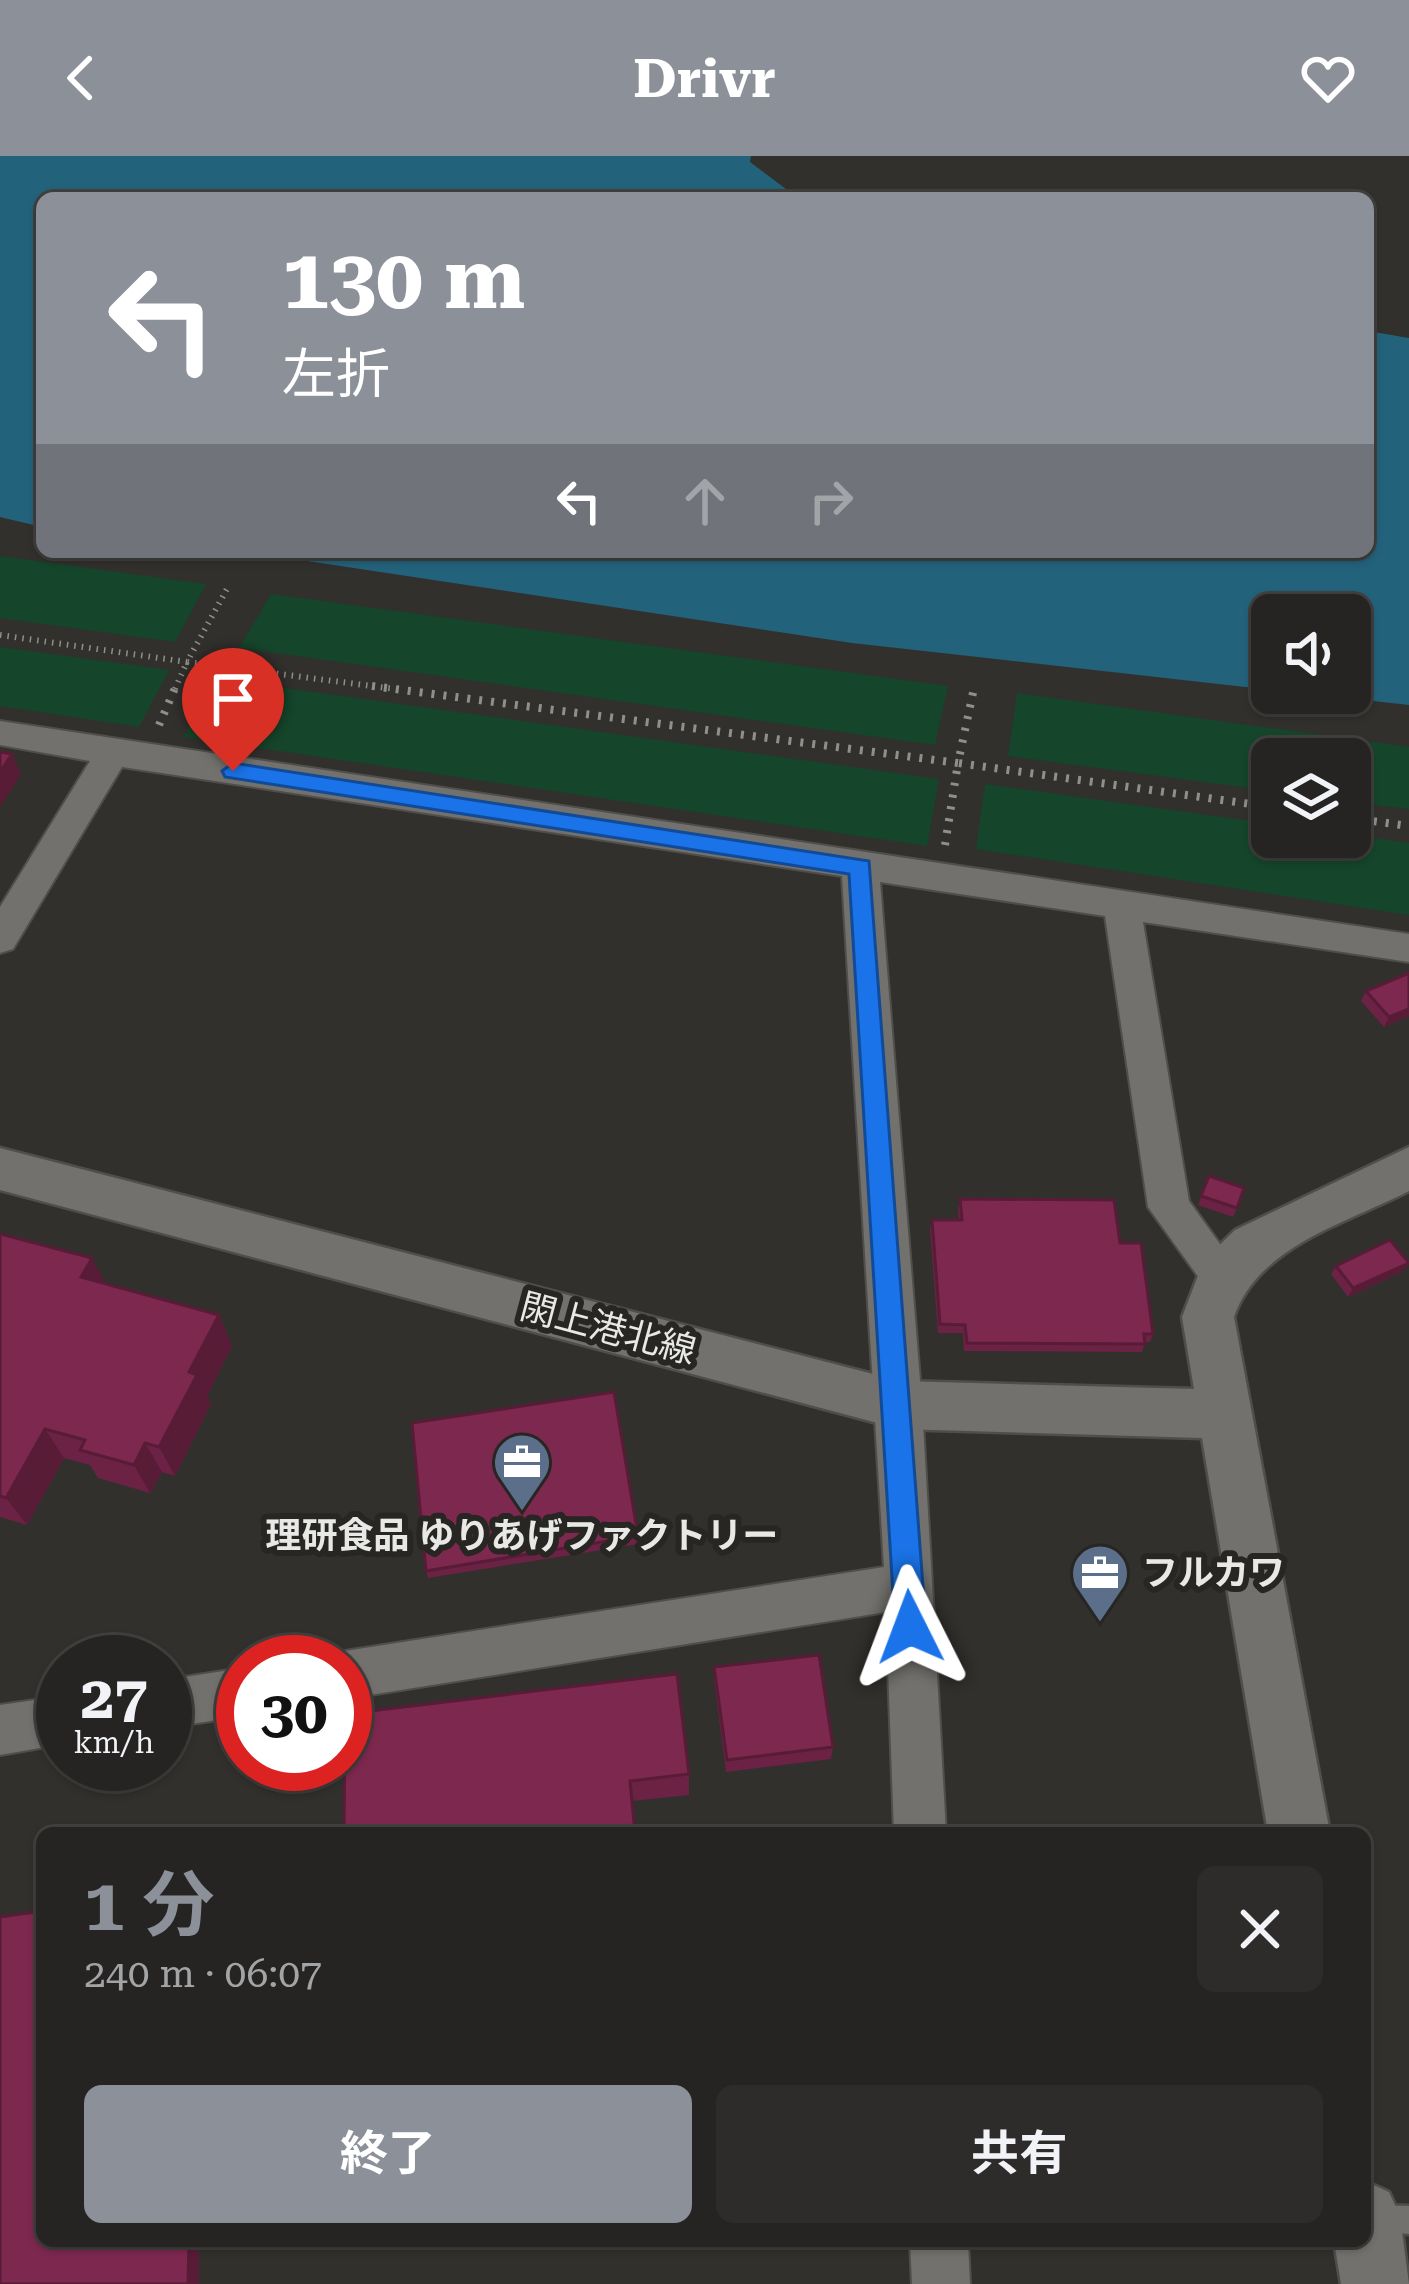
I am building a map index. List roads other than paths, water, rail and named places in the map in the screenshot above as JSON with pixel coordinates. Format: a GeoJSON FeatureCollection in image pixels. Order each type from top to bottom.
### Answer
{"type":"FeatureCollection","features":[{"type":"Feature","properties":{"kind":"street"},"geometry":{"type":"LineString","coordinates":[[0,734],[136,750],[860,867],[1409,947]]}},
{"type":"Feature","properties":{"kind":"street"},"geometry":{"type":"LineString","coordinates":[[0,939],[136,750]]}},
{"type":"Feature","properties":{"kind":"street"},"geometry":{"type":"LineString","coordinates":[[860,867],[900,1405],[920,1827]]}},
{"type":"Feature","properties":{"kind":"street"},"geometry":{"type":"LineString","coordinates":[[1122,905],[1169,1207],[1222,1276]]}},
{"type":"Feature","properties":{"kind":"street"},"geometry":{"type":"LineString","coordinates":[[1298,1827],[1208,1317],[1222,1276],[1252,1245],[1409,1168]]}},
{"type":"Feature","properties":{"kind":"street","name":"閖上港北線"},"geometry":{"type":"LineString","coordinates":[[0,1169],[900,1405],[1226,1414]]}},
{"type":"Feature","properties":{"kind":"street"},"geometry":{"type":"LineString","coordinates":[[372,1671],[909,1586]]}},
{"type":"Feature","properties":{"kind":"street"},"geometry":{"type":"LineString","coordinates":[[0,1730],[36,1724]]}},
{"type":"Feature","properties":{"kind":"street"},"geometry":{"type":"LineString","coordinates":[[939,2247],[941,2284]]}},
{"type":"Feature","properties":{"kind":"street"},"geometry":{"type":"LineString","coordinates":[[1370,2247],[1376,2284]]}},
{"type":"Feature","properties":{"kind":"lane"},"geometry":{"type":"LineString","coordinates":[[1371,2218],[1409,2220]]}},
{"type":"Feature","properties":{"kind":"water"},"geometry":{"type":"Polygon","coordinates":[[[0,156],[751,156],[750,162],[790,192],[36,192],[36,526],[0,517],[0,156]]]}},
{"type":"Feature","properties":{"kind":"water"},"geometry":{"type":"Polygon","coordinates":[[[1374,332],[1409,338],[1409,705],[1371,701],[1371,594],[1251,594],[1251,688],[852,643],[287,558],[1374,558],[1374,332]]]}},
{"type":"Feature","properties":{"kind":"place","name":"理研食品 ゆりあげファクトリー"},"geometry":{"type":"Point","coordinates":[522,1513]}},
{"type":"Feature","properties":{"kind":"place","name":"フルカワ"},"geometry":{"type":"Point","coordinates":[1100,1624]}}]}
